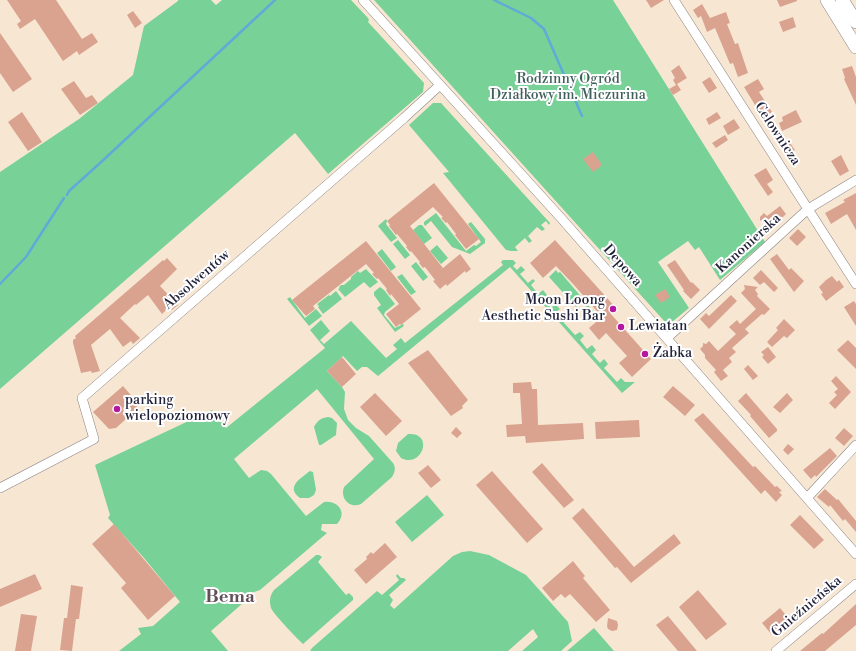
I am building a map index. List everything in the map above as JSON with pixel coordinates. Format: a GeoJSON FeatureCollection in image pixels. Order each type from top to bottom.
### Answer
{"type":"FeatureCollection","features":[{"type":"Feature","properties":{"kind":"main road"},"geometry":{"type":"LineString","coordinates":[[827,0],[856,47]]}},
{"type":"Feature","properties":{"kind":"main road"},"geometry":{"type":"LineString","coordinates":[[842,0],[856,22]]}},
{"type":"Feature","properties":{"kind":"street","name":"Depowa"},"geometry":{"type":"LineString","coordinates":[[363,0],[566,224],[856,554]]}},
{"type":"Feature","properties":{"kind":"street","name":"Celownicza"},"geometry":{"type":"LineString","coordinates":[[674,0],[856,284]]}},
{"type":"Feature","properties":{"kind":"street","name":"Absolwentów"},"geometry":{"type":"LineString","coordinates":[[0,488],[94,439],[82,398],[440,85]]}},
{"type":"Feature","properties":{"kind":"street","name":"Kanonierska"},"geometry":{"type":"LineString","coordinates":[[667,338],[808,209],[856,180]]}},
{"type":"Feature","properties":{"kind":"street"},"geometry":{"type":"LineString","coordinates":[[807,498],[856,445]]}},
{"type":"Feature","properties":{"kind":"street","name":"Gnieźnieńska"},"geometry":{"type":"LineString","coordinates":[[776,651],[856,584]]}},
{"type":"Feature","properties":{"kind":"green space"},"geometry":{"type":"Polygon","coordinates":[[[178,0],[211,0],[216,5],[222,0],[351,0],[368,18],[368,22],[424,83],[423,92],[328,174],[295,133],[0,389],[0,172],[79,119],[133,75],[144,26],[178,0]]]}},
{"type":"Feature","properties":{"kind":"green space","name":"Rodzinny Ogród Działkowy im. Miczurina"},"geometry":{"type":"Polygon","coordinates":[[[374,0],[613,0],[765,242],[720,280],[699,247],[695,250],[688,241],[658,262],[689,308],[672,322],[666,323],[374,0]]]}},
{"type":"Feature","properties":{"kind":"green space"},"geometry":{"type":"Polygon","coordinates":[[[433,103],[441,103],[550,223],[549,225],[546,221],[541,225],[545,229],[542,231],[537,227],[528,236],[532,241],[529,243],[525,238],[515,247],[518,251],[506,250],[443,173],[449,172],[409,125],[433,103]]]}},
{"type":"Feature","properties":{"kind":"green space"},"geometry":{"type":"Polygon","coordinates":[[[436,213],[466,251],[481,242],[468,224],[471,222],[485,239],[485,243],[470,254],[452,247],[431,221],[425,226],[424,224],[424,222],[436,213]]]}},
{"type":"Feature","properties":{"kind":"green space"},"geometry":{"type":"Polygon","coordinates":[[[386,219],[386,224],[397,238],[391,242],[378,226],[386,219]]]}},
{"type":"Feature","properties":{"kind":"green space"},"geometry":{"type":"Polygon","coordinates":[[[419,225],[422,225],[432,238],[424,244],[413,230],[419,225]]]}},
{"type":"Feature","properties":{"kind":"green space"},"geometry":{"type":"Polygon","coordinates":[[[398,240],[410,255],[405,259],[393,244],[398,240]]]}},
{"type":"Feature","properties":{"kind":"green space"},"geometry":{"type":"Polygon","coordinates":[[[437,245],[448,258],[441,264],[430,251],[437,245]]]}},
{"type":"Feature","properties":{"kind":"green space"},"geometry":{"type":"Polygon","coordinates":[[[382,249],[396,267],[391,271],[377,253],[382,249]]]}},
{"type":"Feature","properties":{"kind":"green space"},"geometry":{"type":"Polygon","coordinates":[[[503,260],[513,260],[516,263],[513,266],[517,270],[521,266],[525,270],[520,274],[528,283],[533,279],[535,281],[531,285],[538,294],[543,290],[547,295],[543,299],[551,308],[555,304],[560,309],[555,313],[575,335],[580,332],[584,336],[580,340],[587,349],[592,345],[596,350],[592,354],[600,363],[604,359],[608,364],[604,368],[617,382],[621,378],[625,382],[635,382],[622,393],[510,267],[378,376],[367,367],[362,367],[357,371],[343,356],[327,371],[345,392],[344,409],[348,420],[356,428],[369,436],[395,467],[392,477],[361,504],[353,505],[346,502],[343,495],[344,487],[374,459],[317,389],[234,459],[249,478],[261,470],[267,471],[271,474],[306,516],[324,502],[329,502],[340,508],[342,516],[337,524],[322,524],[321,530],[327,533],[260,590],[251,593],[243,603],[211,631],[228,651],[119,651],[141,634],[138,628],[153,626],[180,602],[144,558],[108,518],[110,515],[95,465],[212,410],[226,428],[325,348],[319,341],[320,340],[324,344],[351,321],[386,358],[397,349],[393,345],[401,338],[405,343],[503,265],[501,262],[503,260]]]}},
{"type":"Feature","properties":{"kind":"green space"},"geometry":{"type":"Polygon","coordinates":[[[416,262],[428,277],[423,281],[411,266],[416,262]]]}},
{"type":"Feature","properties":{"kind":"green space"},"geometry":{"type":"Polygon","coordinates":[[[366,269],[378,282],[370,288],[364,282],[345,297],[338,289],[340,288],[339,287],[344,285],[358,271],[360,273],[366,269]]]}},
{"type":"Feature","properties":{"kind":"green space"},"geometry":{"type":"Polygon","coordinates":[[[556,270],[558,273],[560,272],[584,300],[576,307],[549,277],[556,270]]]}},
{"type":"Feature","properties":{"kind":"green space"},"geometry":{"type":"Polygon","coordinates":[[[402,274],[416,292],[411,295],[397,277],[402,274]]]}},
{"type":"Feature","properties":{"kind":"green space"},"geometry":{"type":"Polygon","coordinates":[[[380,287],[395,304],[385,312],[384,315],[395,328],[403,324],[404,326],[395,332],[377,308],[381,305],[374,295],[374,292],[380,287]]]}},
{"type":"Feature","properties":{"kind":"green space"},"geometry":{"type":"Polygon","coordinates":[[[336,291],[342,299],[323,314],[317,304],[336,291]]]}},
{"type":"Feature","properties":{"kind":"green space"},"geometry":{"type":"Polygon","coordinates":[[[290,297],[305,318],[316,309],[322,316],[309,326],[287,299],[290,297]]]}},
{"type":"Feature","properties":{"kind":"green space"},"geometry":{"type":"Polygon","coordinates":[[[588,305],[598,317],[589,322],[584,317],[586,315],[582,310],[588,305]]]}},
{"type":"Feature","properties":{"kind":"green space"},"geometry":{"type":"Polygon","coordinates":[[[321,320],[330,331],[319,341],[310,330],[321,320]]]}},
{"type":"Feature","properties":{"kind":"green space"},"geometry":{"type":"Polygon","coordinates":[[[328,417],[332,418],[337,423],[336,435],[319,445],[314,427],[320,420],[328,417]]]}},
{"type":"Feature","properties":{"kind":"green space"},"geometry":{"type":"Polygon","coordinates":[[[408,434],[416,435],[421,438],[423,444],[420,455],[415,459],[408,460],[401,458],[396,451],[398,443],[408,434]]]}},
{"type":"Feature","properties":{"kind":"green space"},"geometry":{"type":"Polygon","coordinates":[[[310,471],[313,472],[316,490],[314,495],[309,498],[300,498],[294,490],[294,486],[310,471]]]}},
{"type":"Feature","properties":{"kind":"green space"},"geometry":{"type":"Polygon","coordinates":[[[427,495],[444,515],[412,542],[395,522],[427,495]]]}},
{"type":"Feature","properties":{"kind":"green space"},"geometry":{"type":"Polygon","coordinates":[[[470,551],[489,555],[526,575],[568,622],[572,641],[561,651],[522,651],[538,637],[533,629],[508,651],[310,651],[377,591],[382,595],[399,580],[396,576],[397,574],[406,580],[389,595],[393,600],[390,605],[394,609],[453,556],[462,552],[470,551]]]}},
{"type":"Feature","properties":{"kind":"green space"},"geometry":{"type":"Polygon","coordinates":[[[316,555],[322,557],[318,562],[346,595],[349,593],[353,597],[353,600],[303,644],[273,611],[270,605],[270,598],[274,590],[316,555]]]}},
{"type":"Feature","properties":{"kind":"green space"},"geometry":{"type":"Polygon","coordinates":[[[594,628],[614,651],[567,651],[594,628]]]}},
{"type":"Feature","properties":{"kind":"building"},"geometry":{"type":"Polygon","coordinates":[[[7,0],[56,0],[82,39],[92,33],[98,42],[79,55],[77,51],[63,61],[35,19],[20,29],[17,24],[21,21],[7,0]]]}},
{"type":"Feature","properties":{"kind":"building"},"geometry":{"type":"Polygon","coordinates":[[[646,0],[664,0],[651,8],[646,0]]]}},
{"type":"Feature","properties":{"kind":"building"},"geometry":{"type":"Polygon","coordinates":[[[777,0],[797,0],[797,1],[780,7],[777,0]]]}},
{"type":"Feature","properties":{"kind":"building"},"geometry":{"type":"Polygon","coordinates":[[[702,4],[710,18],[726,12],[730,23],[727,24],[735,44],[738,43],[748,73],[738,77],[733,63],[730,64],[715,28],[707,32],[701,16],[698,18],[693,10],[702,4]]]}},
{"type":"Feature","properties":{"kind":"building"},"geometry":{"type":"Polygon","coordinates":[[[133,11],[142,23],[135,28],[127,15],[133,11]]]}},
{"type":"Feature","properties":{"kind":"building"},"geometry":{"type":"Polygon","coordinates":[[[793,17],[796,27],[783,32],[779,22],[793,17]]]}},
{"type":"Feature","properties":{"kind":"building"},"geometry":{"type":"Polygon","coordinates":[[[0,33],[32,79],[13,92],[0,73],[0,33]]]}},
{"type":"Feature","properties":{"kind":"building"},"geometry":{"type":"Polygon","coordinates":[[[679,65],[687,78],[677,84],[681,90],[673,95],[669,89],[676,85],[673,80],[675,78],[671,71],[679,65]]]}},
{"type":"Feature","properties":{"kind":"building"},"geometry":{"type":"Polygon","coordinates":[[[852,66],[856,77],[856,105],[844,79],[842,69],[852,66]]]}},
{"type":"Feature","properties":{"kind":"building"},"geometry":{"type":"Polygon","coordinates":[[[710,77],[717,88],[709,93],[702,82],[710,77]]]}},
{"type":"Feature","properties":{"kind":"building"},"geometry":{"type":"Polygon","coordinates":[[[758,79],[764,89],[759,92],[772,112],[763,118],[744,87],[758,79]]]}},
{"type":"Feature","properties":{"kind":"building"},"geometry":{"type":"Polygon","coordinates":[[[74,81],[86,98],[92,95],[98,103],[80,115],[61,89],[74,81]]]}},
{"type":"Feature","properties":{"kind":"building"},"geometry":{"type":"Polygon","coordinates":[[[796,110],[802,122],[782,131],[779,123],[783,121],[782,117],[796,110]]]}},
{"type":"Feature","properties":{"kind":"building"},"geometry":{"type":"Polygon","coordinates":[[[22,112],[42,142],[28,151],[8,122],[22,112]]]}},
{"type":"Feature","properties":{"kind":"building"},"geometry":{"type":"Polygon","coordinates":[[[717,112],[721,118],[709,125],[706,119],[717,112]]]}},
{"type":"Feature","properties":{"kind":"building"},"geometry":{"type":"Polygon","coordinates":[[[734,119],[740,128],[728,135],[723,126],[734,119]]]}},
{"type":"Feature","properties":{"kind":"building"},"geometry":{"type":"Polygon","coordinates":[[[725,135],[728,140],[716,148],[712,143],[725,135]]]}},
{"type":"Feature","properties":{"kind":"building"},"geometry":{"type":"Polygon","coordinates":[[[788,140],[795,150],[787,156],[780,145],[788,140]]]}},
{"type":"Feature","properties":{"kind":"building"},"geometry":{"type":"Polygon","coordinates":[[[593,152],[602,165],[593,172],[583,159],[593,152]]]}},
{"type":"Feature","properties":{"kind":"building"},"geometry":{"type":"Polygon","coordinates":[[[841,155],[849,171],[840,176],[831,161],[841,155]]]}},
{"type":"Feature","properties":{"kind":"building"},"geometry":{"type":"Polygon","coordinates":[[[766,168],[773,180],[767,184],[773,192],[768,196],[754,175],[766,168]]]}},
{"type":"Feature","properties":{"kind":"building"},"geometry":{"type":"Polygon","coordinates":[[[434,183],[479,239],[466,249],[447,222],[446,223],[441,218],[443,217],[433,207],[410,226],[443,268],[460,254],[471,269],[466,273],[465,271],[447,286],[446,284],[440,289],[433,281],[435,280],[425,267],[423,268],[419,263],[420,262],[389,226],[390,225],[387,221],[434,183]]]}},
{"type":"Feature","properties":{"kind":"building"},"geometry":{"type":"Polygon","coordinates":[[[856,193],[856,230],[847,214],[831,224],[825,213],[845,202],[843,200],[856,193]]]}},
{"type":"Feature","properties":{"kind":"building"},"geometry":{"type":"Polygon","coordinates":[[[780,206],[786,214],[770,230],[760,220],[760,217],[764,213],[767,216],[780,206]]]}},
{"type":"Feature","properties":{"kind":"building"},"geometry":{"type":"Polygon","coordinates":[[[798,229],[806,237],[797,246],[789,238],[798,229]]]}},
{"type":"Feature","properties":{"kind":"building"},"geometry":{"type":"Polygon","coordinates":[[[555,240],[616,308],[610,313],[651,359],[632,377],[619,363],[627,356],[606,333],[599,340],[589,328],[602,317],[574,285],[556,266],[543,278],[530,263],[555,240]]]}},
{"type":"Feature","properties":{"kind":"building"},"geometry":{"type":"Polygon","coordinates":[[[366,241],[421,309],[401,325],[400,324],[396,327],[386,314],[399,304],[391,294],[390,296],[386,290],[387,289],[378,278],[377,279],[372,274],[374,273],[366,264],[313,306],[315,309],[306,316],[292,300],[366,241]]]}},
{"type":"Feature","properties":{"kind":"building"},"geometry":{"type":"Polygon","coordinates":[[[777,254],[789,270],[791,268],[804,281],[794,292],[770,259],[777,254]]]}},
{"type":"Feature","properties":{"kind":"building"},"geometry":{"type":"Polygon","coordinates":[[[167,258],[177,269],[160,286],[178,305],[172,310],[169,307],[162,314],[148,295],[136,305],[135,304],[120,318],[140,338],[133,344],[131,341],[123,347],[110,329],[91,345],[100,371],[81,373],[73,343],[73,340],[76,338],[75,336],[167,258]]]}},
{"type":"Feature","properties":{"kind":"building"},"geometry":{"type":"Polygon","coordinates":[[[675,260],[691,283],[692,282],[700,290],[691,299],[683,291],[684,290],[667,265],[675,260]]]}},
{"type":"Feature","properties":{"kind":"building"},"geometry":{"type":"Polygon","coordinates":[[[761,270],[778,288],[774,292],[764,282],[760,285],[753,278],[761,270]]]}},
{"type":"Feature","properties":{"kind":"building"},"geometry":{"type":"Polygon","coordinates":[[[832,276],[837,282],[839,280],[844,287],[826,301],[821,294],[823,293],[819,287],[832,276]]]}},
{"type":"Feature","properties":{"kind":"building"},"geometry":{"type":"Polygon","coordinates":[[[744,285],[758,287],[755,290],[758,294],[757,296],[770,309],[745,329],[749,333],[732,348],[736,352],[729,358],[732,362],[723,370],[728,376],[721,381],[714,372],[716,370],[705,358],[705,355],[700,349],[703,346],[703,343],[706,344],[709,341],[718,351],[736,334],[729,327],[737,320],[740,324],[756,309],[741,293],[745,289],[744,285]]]}},
{"type":"Feature","properties":{"kind":"building"},"geometry":{"type":"Polygon","coordinates":[[[665,289],[670,297],[661,303],[655,295],[665,289]]]}},
{"type":"Feature","properties":{"kind":"building"},"geometry":{"type":"Polygon","coordinates":[[[731,295],[737,301],[709,329],[700,319],[706,313],[709,316],[731,295]]]}},
{"type":"Feature","properties":{"kind":"building"},"geometry":{"type":"Polygon","coordinates":[[[854,301],[856,304],[856,326],[844,307],[854,301]]]}},
{"type":"Feature","properties":{"kind":"building"},"geometry":{"type":"Polygon","coordinates":[[[784,319],[795,330],[787,338],[784,336],[772,347],[767,342],[778,330],[776,328],[784,319]]]}},
{"type":"Feature","properties":{"kind":"building"},"geometry":{"type":"Polygon","coordinates":[[[848,340],[856,348],[856,369],[837,350],[848,340]]]}},
{"type":"Feature","properties":{"kind":"building"},"geometry":{"type":"Polygon","coordinates":[[[768,347],[776,357],[768,364],[762,357],[764,355],[761,352],[768,347]]]}},
{"type":"Feature","properties":{"kind":"building"},"geometry":{"type":"Polygon","coordinates":[[[428,350],[468,400],[462,406],[463,408],[451,416],[408,363],[428,350]]]}},
{"type":"Feature","properties":{"kind":"building"},"geometry":{"type":"Polygon","coordinates":[[[342,357],[356,374],[342,387],[327,371],[342,357]]]}},
{"type":"Feature","properties":{"kind":"building"},"geometry":{"type":"Polygon","coordinates":[[[748,365],[758,376],[753,380],[744,369],[748,365]]]}},
{"type":"Feature","properties":{"kind":"building"},"geometry":{"type":"Polygon","coordinates":[[[836,376],[851,392],[835,409],[829,403],[837,395],[834,392],[838,389],[831,381],[836,376]]]}},
{"type":"Feature","properties":{"kind":"building"},"geometry":{"type":"Polygon","coordinates":[[[531,382],[532,389],[537,389],[538,425],[583,423],[584,439],[526,443],[525,436],[507,437],[506,425],[522,424],[520,393],[513,393],[513,383],[531,382]]]}},
{"type":"Feature","properties":{"kind":"building","name":"parking wielopoziomowy"},"geometry":{"type":"Polygon","coordinates":[[[123,386],[136,401],[137,408],[116,428],[109,429],[93,412],[123,386]]]}},
{"type":"Feature","properties":{"kind":"building"},"geometry":{"type":"Polygon","coordinates":[[[673,386],[695,405],[685,416],[663,397],[673,386]]]}},
{"type":"Feature","properties":{"kind":"building"},"geometry":{"type":"Polygon","coordinates":[[[375,393],[402,421],[386,436],[360,407],[375,393]]]}},
{"type":"Feature","properties":{"kind":"building"},"geometry":{"type":"Polygon","coordinates":[[[746,393],[777,429],[777,431],[769,438],[738,401],[746,393]]]}},
{"type":"Feature","properties":{"kind":"building"},"geometry":{"type":"Polygon","coordinates":[[[787,393],[793,400],[780,413],[773,407],[787,393]]]}},
{"type":"Feature","properties":{"kind":"building"},"geometry":{"type":"Polygon","coordinates":[[[703,413],[753,467],[755,466],[775,487],[777,486],[782,491],[779,492],[782,495],[776,502],[765,490],[761,494],[694,420],[703,413]]]}},
{"type":"Feature","properties":{"kind":"building"},"geometry":{"type":"Polygon","coordinates":[[[639,420],[640,437],[596,439],[595,422],[639,420]]]}},
{"type":"Feature","properties":{"kind":"building"},"geometry":{"type":"Polygon","coordinates":[[[456,427],[462,433],[457,438],[451,433],[456,427]]]}},
{"type":"Feature","properties":{"kind":"building"},"geometry":{"type":"Polygon","coordinates":[[[844,428],[853,436],[844,446],[835,438],[844,428]]]}},
{"type":"Feature","properties":{"kind":"building"},"geometry":{"type":"Polygon","coordinates":[[[788,444],[794,449],[788,455],[783,450],[788,444]]]}},
{"type":"Feature","properties":{"kind":"building"},"geometry":{"type":"Polygon","coordinates":[[[830,448],[837,456],[816,477],[815,475],[811,479],[803,470],[830,448]]]}},
{"type":"Feature","properties":{"kind":"building"},"geometry":{"type":"Polygon","coordinates":[[[542,463],[574,500],[564,508],[532,472],[542,463]]]}},
{"type":"Feature","properties":{"kind":"building"},"geometry":{"type":"Polygon","coordinates":[[[428,465],[441,480],[431,488],[418,473],[428,465]]]}},
{"type":"Feature","properties":{"kind":"building"},"geometry":{"type":"Polygon","coordinates":[[[492,471],[543,529],[527,543],[476,485],[492,471]]]}},
{"type":"Feature","properties":{"kind":"building"},"geometry":{"type":"Polygon","coordinates":[[[825,489],[837,500],[838,499],[856,521],[856,532],[845,519],[843,521],[830,505],[829,507],[817,497],[825,489]]]}},
{"type":"Feature","properties":{"kind":"building"},"geometry":{"type":"Polygon","coordinates":[[[583,508],[634,567],[674,534],[681,543],[631,583],[617,567],[615,568],[572,518],[583,508]]]}},
{"type":"Feature","properties":{"kind":"building"},"geometry":{"type":"Polygon","coordinates":[[[800,515],[824,540],[814,549],[790,525],[800,515]]]}},
{"type":"Feature","properties":{"kind":"building"},"geometry":{"type":"Polygon","coordinates":[[[114,524],[175,596],[148,620],[121,588],[126,583],[92,544],[114,524]]]}},
{"type":"Feature","properties":{"kind":"building"},"geometry":{"type":"Polygon","coordinates":[[[385,543],[397,557],[366,584],[354,570],[367,559],[366,557],[371,552],[373,554],[385,543]]]}},
{"type":"Feature","properties":{"kind":"building"},"geometry":{"type":"Polygon","coordinates":[[[573,561],[585,576],[583,578],[610,610],[596,622],[570,594],[565,598],[561,594],[553,601],[542,588],[573,561]]]}},
{"type":"Feature","properties":{"kind":"building"},"geometry":{"type":"Polygon","coordinates":[[[35,574],[42,589],[0,607],[0,589],[35,574]]]}},
{"type":"Feature","properties":{"kind":"building"},"geometry":{"type":"Polygon","coordinates":[[[71,585],[83,587],[79,619],[76,619],[72,651],[60,650],[64,618],[67,618],[71,585]]]}},
{"type":"Feature","properties":{"kind":"building"},"geometry":{"type":"Polygon","coordinates":[[[698,590],[727,624],[706,640],[679,607],[698,590]]]}},
{"type":"Feature","properties":{"kind":"building"},"geometry":{"type":"Polygon","coordinates":[[[856,604],[856,625],[825,651],[800,651],[822,633],[823,634],[856,604]]]}},
{"type":"Feature","properties":{"kind":"building"},"geometry":{"type":"Polygon","coordinates":[[[780,608],[790,620],[772,635],[762,623],[780,608]]]}},
{"type":"Feature","properties":{"kind":"building"},"geometry":{"type":"Polygon","coordinates":[[[21,614],[37,616],[31,651],[15,651],[21,614]]]}},
{"type":"Feature","properties":{"kind":"building"},"geometry":{"type":"Polygon","coordinates":[[[668,616],[697,651],[678,651],[656,625],[668,616]]]}},
{"type":"Feature","properties":{"kind":"building"},"geometry":{"type":"Polygon","coordinates":[[[608,618],[617,621],[617,630],[612,631],[608,629],[608,618]]]}},
{"type":"Feature","properties":{"kind":"waterway"},"geometry":{"type":"LineString","coordinates":[[67,195],[69,191],[275,0]]}},
{"type":"Feature","properties":{"kind":"waterway"},"geometry":{"type":"LineString","coordinates":[[494,0],[531,18],[544,29],[582,116]]}},
{"type":"Feature","properties":{"kind":"waterway"},"geometry":{"type":"LineString","coordinates":[[0,284],[26,257],[64,198]]}},
{"type":"Feature","properties":{"kind":"place","name":"Moon Loong Aesthetic Sushi Bar"},"geometry":{"type":"Point","coordinates":[613,309]}},
{"type":"Feature","properties":{"kind":"place","name":"Lewiatan"},"geometry":{"type":"Point","coordinates":[621,327]}},
{"type":"Feature","properties":{"kind":"place","name":"Żabka"},"geometry":{"type":"Point","coordinates":[645,354]}},
{"type":"Feature","properties":{"kind":"place","name":"parking wielopoziomowy"},"geometry":{"type":"Point","coordinates":[117,409]}},
{"type":"Feature","properties":{"kind":"district","name":"Bema"},"geometry":{"type":"Point","coordinates":[230,598]}}]}
